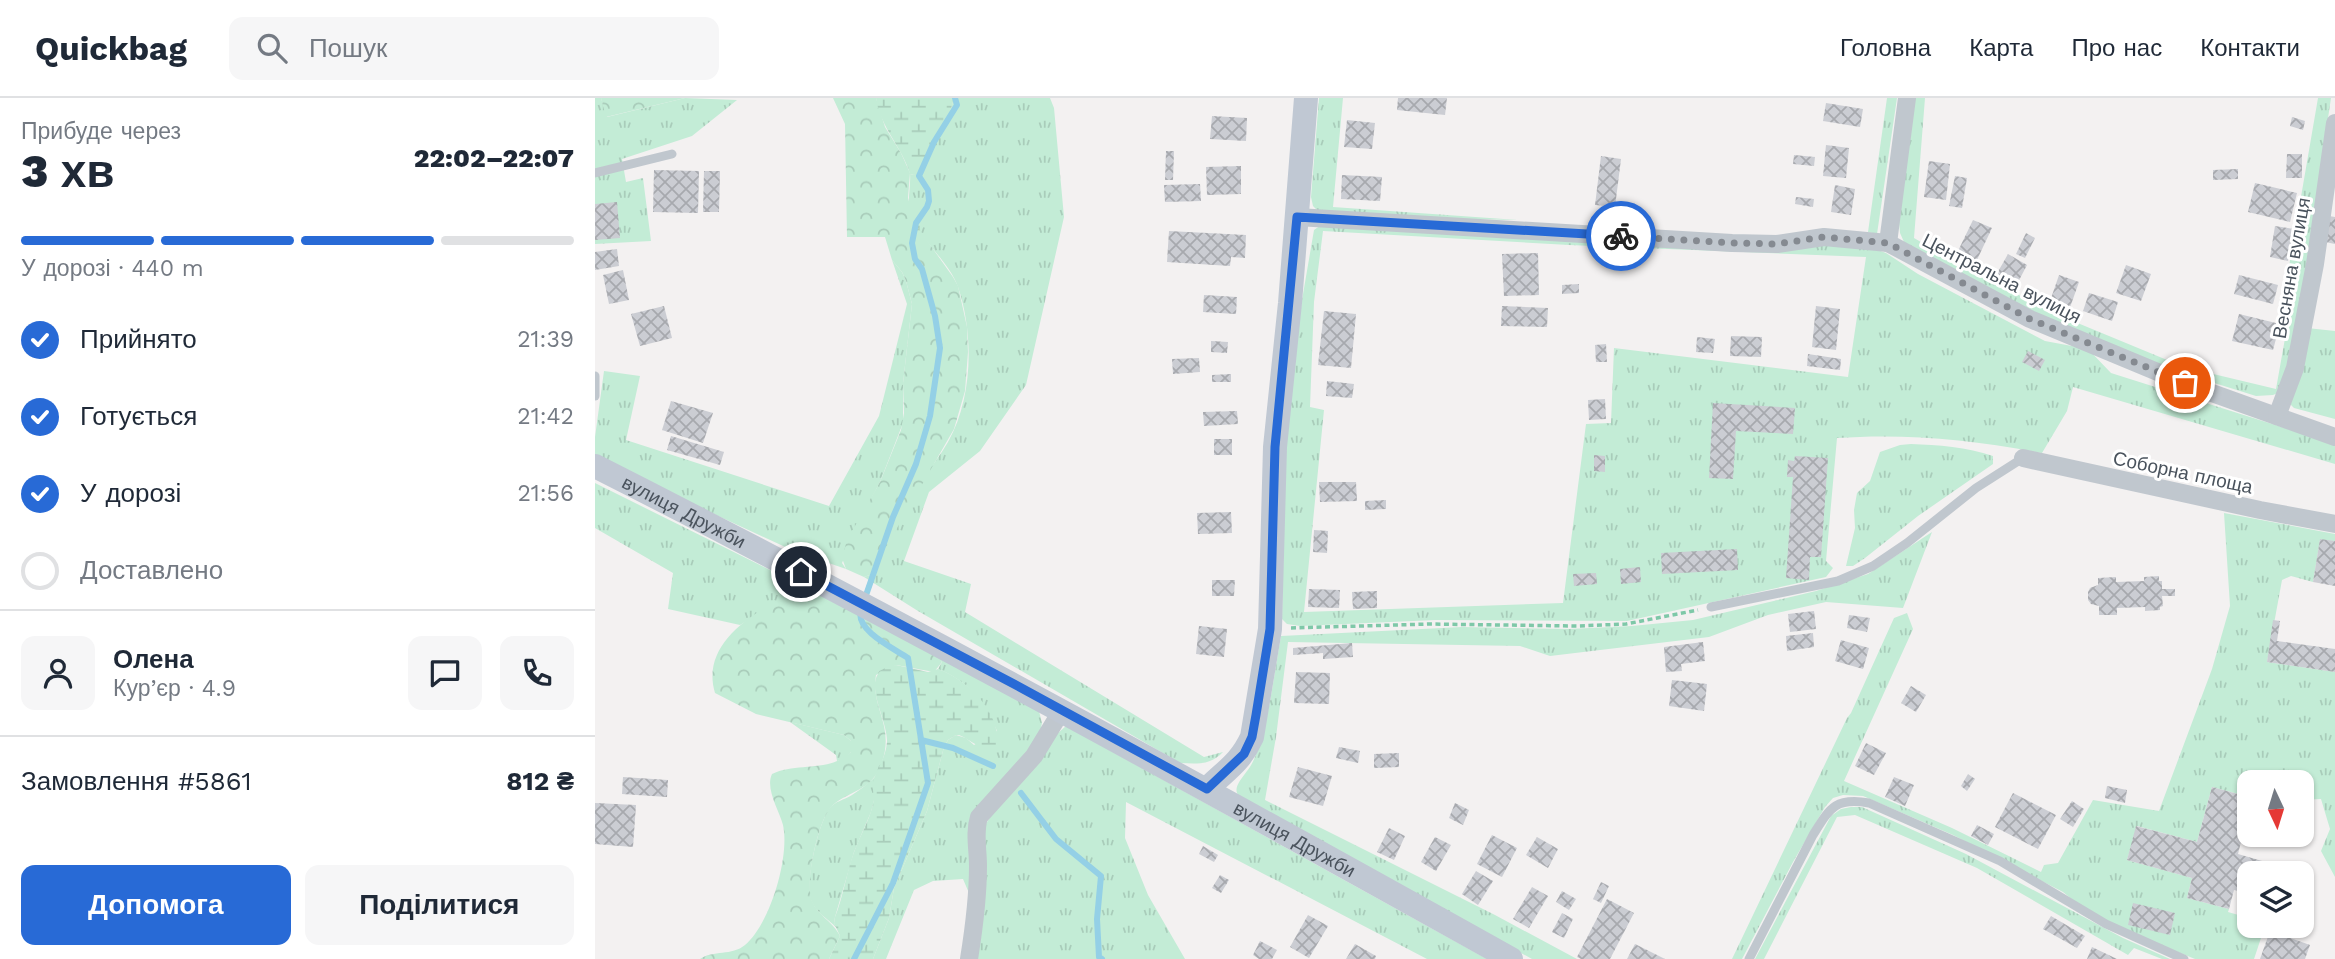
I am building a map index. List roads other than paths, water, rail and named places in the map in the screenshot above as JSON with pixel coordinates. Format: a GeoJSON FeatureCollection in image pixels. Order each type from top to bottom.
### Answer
{"type":"FeatureCollection","features":[{"type":"Feature","properties":{"kind":"street"},"geometry":{"type":"LineString","coordinates":[[1207,789],[1234,766],[1244,754],[1252,737],[1270,629],[1275,447],[1306,98]]}},
{"type":"Feature","properties":{"kind":"street"},"geometry":{"type":"LineString","coordinates":[[1297,217],[1732,243],[1777,244],[1823,237],[1888,243],[1907,98]]}},
{"type":"Feature","properties":{"kind":"street","name":"Весняна вулиця"},"geometry":{"type":"LineString","coordinates":[[2277,416],[2295,369],[2315,264],[2335,123]]}},
{"type":"Feature","properties":{"kind":"street","name":"Центральна вулиця"},"geometry":{"type":"LineString","coordinates":[[1888,243],[2030,319],[2185,383],[2335,437]]}},
{"type":"Feature","properties":{"kind":"street","name":"Соборна площа"},"geometry":{"type":"LineString","coordinates":[[2023,458],[2335,524]]}},
{"type":"Feature","properties":{"kind":"street","name":"вулиця Дружби"},"geometry":{"type":"LineString","coordinates":[[595,466],[894,619],[1207,789],[1511,959]]}},
{"type":"Feature","properties":{"kind":"street"},"geometry":{"type":"LineString","coordinates":[[969,959],[977,912],[976,827],[979,817],[1034,756],[1062,710]]}},
{"type":"Feature","properties":{"kind":"lane"},"geometry":{"type":"LineString","coordinates":[[595,173],[671,154]]}},
{"type":"Feature","properties":{"kind":"lane"},"geometry":{"type":"LineString","coordinates":[[595,376],[595,396]]}},
{"type":"Feature","properties":{"kind":"lane"},"geometry":{"type":"LineString","coordinates":[[1711,607],[1838,581],[1873,566],[1907,543],[1976,488],[2023,458]]}},
{"type":"Feature","properties":{"kind":"lane"},"geometry":{"type":"LineString","coordinates":[[1749,959],[1825,816],[1838,803],[1850,800],[1869,803],[2000,861],[2106,924],[2184,959]]}},
{"type":"Feature","properties":{"kind":"waterway"},"geometry":{"type":"LineString","coordinates":[[864,601],[893,517],[916,464],[930,416],[940,348],[935,316],[912,243],[916,223],[929,201],[928,190],[919,176],[934,142],[957,105],[955,98]]}},
{"type":"Feature","properties":{"kind":"waterway"},"geometry":{"type":"LineString","coordinates":[[854,959],[893,883],[928,783],[908,658],[869,632],[861,618],[861,611]]}},
{"type":"Feature","properties":{"kind":"waterway"},"geometry":{"type":"LineString","coordinates":[[921,740],[953,748],[993,766]]}},
{"type":"Feature","properties":{"kind":"waterway"},"geometry":{"type":"LineString","coordinates":[[1021,793],[1056,839],[1101,876],[1097,919],[1099,957],[1102,959]]}}]}
